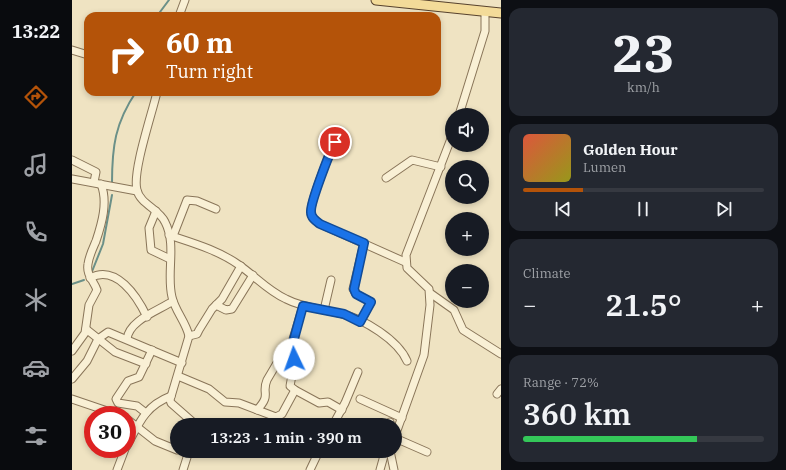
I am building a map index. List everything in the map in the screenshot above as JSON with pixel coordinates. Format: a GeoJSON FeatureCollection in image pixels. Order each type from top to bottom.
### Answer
{"type":"FeatureCollection","features":[{"type":"Feature","properties":{"kind":"main road"},"geometry":{"type":"LineString","coordinates":[[376,0],[501,13]]}},
{"type":"Feature","properties":{"kind":"street"},"geometry":{"type":"LineString","coordinates":[[180,12],[185,0]]}},
{"type":"Feature","properties":{"kind":"street"},"geometry":{"type":"LineString","coordinates":[[461,108],[485,31],[485,11]]}},
{"type":"Feature","properties":{"kind":"street"},"geometry":{"type":"LineString","coordinates":[[72,50],[84,54]]}},
{"type":"Feature","properties":{"kind":"street"},"geometry":{"type":"LineString","coordinates":[[156,96],[140,160],[137,191],[144,201],[156,210],[165,222],[171,235],[219,253],[241,266],[281,296],[303,306],[344,314],[360,322],[393,342],[401,350],[407,361]]}},
{"type":"Feature","properties":{"kind":"street"},"geometry":{"type":"LineString","coordinates":[[339,131],[313,201],[311,214],[314,220],[405,262],[411,272],[427,286],[430,293],[430,312],[423,359],[402,418],[360,399]]}},
{"type":"Feature","properties":{"kind":"street"},"geometry":{"type":"LineString","coordinates":[[405,262],[411,240],[446,152]]}},
{"type":"Feature","properties":{"kind":"street"},"geometry":{"type":"LineString","coordinates":[[72,160],[96,172],[98,183],[105,196],[96,239],[88,265],[90,278],[97,290],[89,305],[86,329],[80,341],[72,351]]}},
{"type":"Feature","properties":{"kind":"street"},"geometry":{"type":"LineString","coordinates":[[386,178],[412,160],[441,167]]}},
{"type":"Feature","properties":{"kind":"street"},"geometry":{"type":"LineString","coordinates":[[72,179],[137,191]]}},
{"type":"Feature","properties":{"kind":"street"},"geometry":{"type":"LineString","coordinates":[[188,418],[171,403],[171,396],[189,336],[173,301],[170,282],[171,235],[187,200],[197,201],[216,209]]}},
{"type":"Feature","properties":{"kind":"street"},"geometry":{"type":"LineString","coordinates":[[156,210],[149,228],[151,250],[170,259]]}},
{"type":"Feature","properties":{"kind":"street"},"geometry":{"type":"LineString","coordinates":[[360,322],[371,302],[356,294],[354,289],[364,243]]}},
{"type":"Feature","properties":{"kind":"street"},"geometry":{"type":"LineString","coordinates":[[189,336],[197,334],[216,305],[222,299],[241,266]]}},
{"type":"Feature","properties":{"kind":"street"},"geometry":{"type":"LineString","coordinates":[[90,278],[106,274],[116,278],[133,294],[147,317]]}},
{"type":"Feature","properties":{"kind":"street"},"geometry":{"type":"LineString","coordinates":[[216,305],[226,310],[232,310],[253,275]]}},
{"type":"Feature","properties":{"kind":"street"},"geometry":{"type":"LineString","coordinates":[[324,310],[331,280]]}},
{"type":"Feature","properties":{"kind":"street"},"geometry":{"type":"LineString","coordinates":[[430,293],[454,310],[463,330],[501,354]]}},
{"type":"Feature","properties":{"kind":"street"},"geometry":{"type":"LineString","coordinates":[[127,339],[128,333],[132,326],[173,301]]}},
{"type":"Feature","properties":{"kind":"street"},"geometry":{"type":"LineString","coordinates":[[303,306],[294,343],[294,359],[290,383],[295,390],[319,403],[328,402],[342,410]]}},
{"type":"Feature","properties":{"kind":"street"},"geometry":{"type":"LineString","coordinates":[[86,329],[115,352],[146,364]]}},
{"type":"Feature","properties":{"kind":"street"},"geometry":{"type":"LineString","coordinates":[[72,379],[87,361],[98,338],[108,332],[182,363]]}},
{"type":"Feature","properties":{"kind":"street"},"geometry":{"type":"LineString","coordinates":[[258,410],[266,400],[265,385],[267,380],[287,346],[294,343]]}},
{"type":"Feature","properties":{"kind":"street"},"geometry":{"type":"LineString","coordinates":[[146,413],[137,406],[124,405],[116,401],[122,388],[130,380],[138,378],[152,350]]}},
{"type":"Feature","properties":{"kind":"street"},"geometry":{"type":"LineString","coordinates":[[337,418],[358,372]]}},
{"type":"Feature","properties":{"kind":"street"},"geometry":{"type":"LineString","coordinates":[[178,376],[209,389],[226,402],[239,403],[272,416],[280,416],[295,390]]}},
{"type":"Feature","properties":{"kind":"street"},"geometry":{"type":"LineString","coordinates":[[170,448],[154,441],[137,428],[146,413],[157,401],[171,396]]}},
{"type":"Feature","properties":{"kind":"street"},"geometry":{"type":"LineString","coordinates":[[72,399],[93,406]]}},
{"type":"Feature","properties":{"kind":"street"},"geometry":{"type":"LineString","coordinates":[[402,440],[427,452]]}},
{"type":"Feature","properties":{"kind":"street"},"geometry":{"type":"LineString","coordinates":[[117,470],[122,458]]}},
{"type":"Feature","properties":{"kind":"street"},"geometry":{"type":"LineString","coordinates":[[183,470],[187,458]]}},
{"type":"Feature","properties":{"kind":"street"},"geometry":{"type":"LineString","coordinates":[[310,470],[316,458]]}},
{"type":"Feature","properties":{"kind":"street"},"geometry":{"type":"LineString","coordinates":[[380,470],[385,458]]}},
{"type":"Feature","properties":{"kind":"street"},"geometry":{"type":"LineString","coordinates":[[389,458],[394,470]]}},
{"type":"Feature","properties":{"kind":"waterway"},"geometry":{"type":"LineString","coordinates":[[160,12],[169,0]]}},
{"type":"Feature","properties":{"kind":"waterway"},"geometry":{"type":"LineString","coordinates":[[112,183],[116,136],[123,114],[133,96]]}},
{"type":"Feature","properties":{"kind":"waterway"},"geometry":{"type":"LineString","coordinates":[[91,274],[103,244],[112,195]]}},
{"type":"Feature","properties":{"kind":"waterway"},"geometry":{"type":"LineString","coordinates":[[72,284],[84,280]]}},
{"type":"Feature","properties":{"kind":"route"},"geometry":{"type":"LineString","coordinates":[[294,359],[294,339],[303,306],[344,314],[360,322],[371,304],[368,299],[356,294],[354,291],[364,243],[320,224],[314,220],[310,211],[330,152],[335,142]]}}]}
